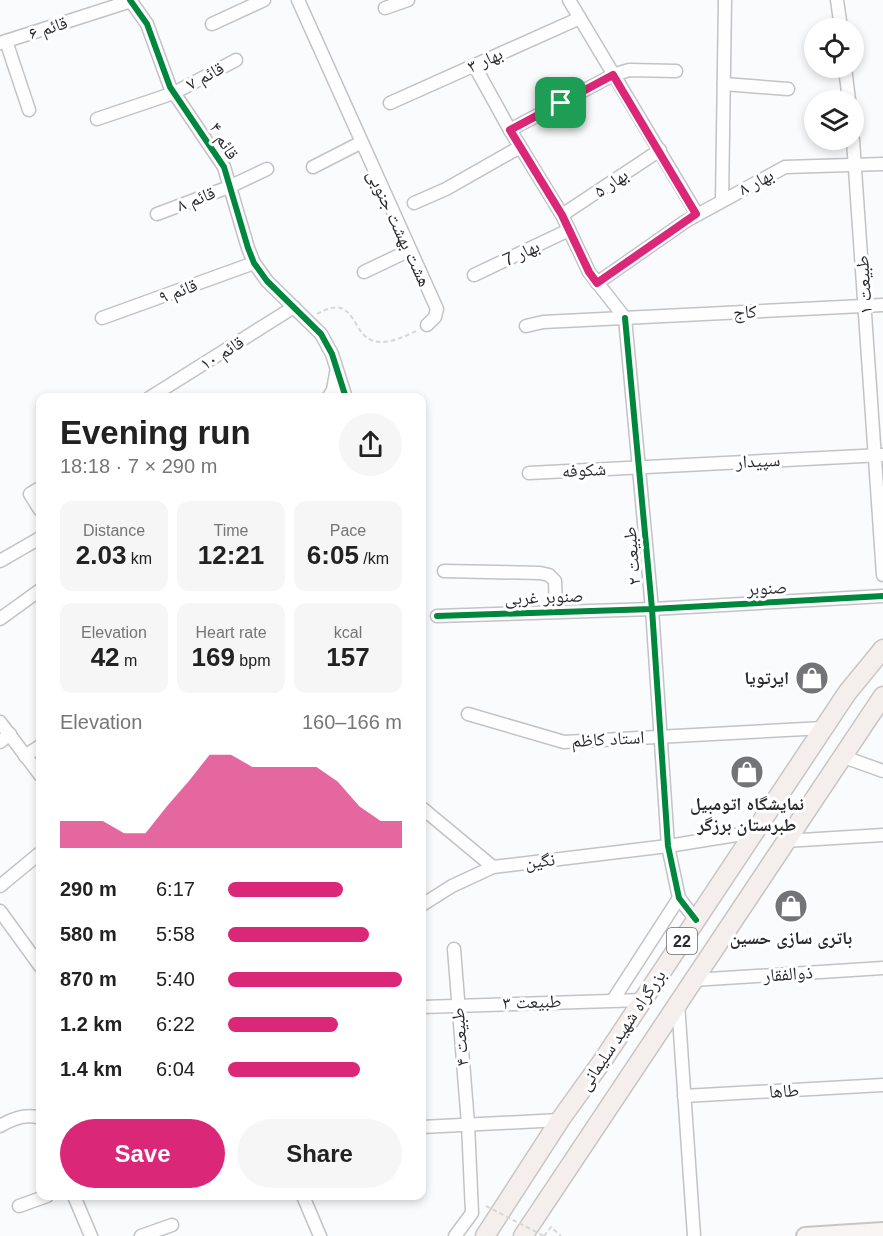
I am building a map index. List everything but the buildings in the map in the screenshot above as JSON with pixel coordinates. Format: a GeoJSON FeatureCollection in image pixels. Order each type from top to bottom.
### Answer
{"type":"FeatureCollection","features":[{"type":"Feature","properties":{"kind":"highway","name":"بزرگراه شهید سلیمانی"},"geometry":{"type":"LineString","coordinates":[[485,1236],[560,1120],[643,1000],[847,693],[883,649]]}},
{"type":"Feature","properties":{"kind":"highway","name":"بزرگراه شهید سلیمانی"},"geometry":{"type":"LineString","coordinates":[[523,1236],[841,756],[879,705]]}},
{"type":"Feature","properties":{"kind":"main road"},"geometry":{"type":"LineString","coordinates":[[805,1236],[883,1231]]}},
{"type":"Feature","properties":{"kind":"street"},"geometry":{"type":"LineString","coordinates":[[212,24],[264,0]]}},
{"type":"Feature","properties":{"kind":"street","name":"هشت بهشت جنوبی"},"geometry":{"type":"LineString","coordinates":[[298,0],[436,309],[435,316],[427,325]]}},
{"type":"Feature","properties":{"kind":"street"},"geometry":{"type":"LineString","coordinates":[[385,8],[408,0]]}},
{"type":"Feature","properties":{"kind":"street"},"geometry":{"type":"LineString","coordinates":[[569,0],[696,214]]}},
{"type":"Feature","properties":{"kind":"street"},"geometry":{"type":"LineString","coordinates":[[722,201],[725,0]]}},
{"type":"Feature","properties":{"kind":"street"},"geometry":{"type":"LineString","coordinates":[[837,0],[840,18]]}},
{"type":"Feature","properties":{"kind":"street","name":"قائم ۶"},"geometry":{"type":"LineString","coordinates":[[3,42],[130,1]]}},
{"type":"Feature","properties":{"kind":"street","name":"قائم ۴"},"geometry":{"type":"LineString","coordinates":[[130,1],[147,24],[163,70],[174,93],[224,167],[248,248],[255,263],[267,281],[321,334],[332,354],[344,393]]}},
{"type":"Feature","properties":{"kind":"street","name":"بهار ۳"},"geometry":{"type":"LineString","coordinates":[[390,103],[580,18]]}},
{"type":"Feature","properties":{"kind":"street"},"geometry":{"type":"LineString","coordinates":[[3,42],[29,110]]}},
{"type":"Feature","properties":{"kind":"street","name":"قائم ۷"},"geometry":{"type":"LineString","coordinates":[[97,118],[174,93],[236,60]]}},
{"type":"Feature","properties":{"kind":"street"},"geometry":{"type":"LineString","coordinates":[[474,65],[510,130],[562,215],[589,272],[625,318]]}},
{"type":"Feature","properties":{"kind":"street"},"geometry":{"type":"LineString","coordinates":[[510,130],[613,75],[629,70],[676,71]]}},
{"type":"Feature","properties":{"kind":"street"},"geometry":{"type":"LineString","coordinates":[[724,84],[788,89]]}},
{"type":"Feature","properties":{"kind":"street"},"geometry":{"type":"LineString","coordinates":[[313,167],[360,142]]}},
{"type":"Feature","properties":{"kind":"street"},"geometry":{"type":"LineString","coordinates":[[414,203],[446,189],[520,147]]}},
{"type":"Feature","properties":{"kind":"street","name":"بهار ۵"},"geometry":{"type":"LineString","coordinates":[[562,215],[660,150]]}},
{"type":"Feature","properties":{"kind":"street","name":"طبیعت ۱"},"geometry":{"type":"LineString","coordinates":[[854,150],[880,455],[883,575]]}},
{"type":"Feature","properties":{"kind":"street","name":"بهار ۸"},"geometry":{"type":"LineString","coordinates":[[597,283],[696,214],[785,167],[883,164]]}},
{"type":"Feature","properties":{"kind":"street","name":"قائم ۸"},"geometry":{"type":"LineString","coordinates":[[157,214],[230,187],[267,169]]}},
{"type":"Feature","properties":{"kind":"street","name":"بهار 7"},"geometry":{"type":"LineString","coordinates":[[474,275],[569,230]]}},
{"type":"Feature","properties":{"kind":"street"},"geometry":{"type":"LineString","coordinates":[[364,272],[410,250]]}},
{"type":"Feature","properties":{"kind":"street","name":"قائم ۹"},"geometry":{"type":"LineString","coordinates":[[102,318],[255,263]]}},
{"type":"Feature","properties":{"kind":"street","name":"کاج"},"geometry":{"type":"LineString","coordinates":[[526,326],[543,322],[883,305]]}},
{"type":"Feature","properties":{"kind":"street","name":"قائم ۱۰"},"geometry":{"type":"LineString","coordinates":[[156,393],[294,307]]}},
{"type":"Feature","properties":{"kind":"street","name":"طبیعت ۲"},"geometry":{"type":"LineString","coordinates":[[625,318],[652,609],[668,846],[679,898]]}},
{"type":"Feature","properties":{"kind":"street"},"geometry":{"type":"LineString","coordinates":[[331,393],[336,370]]}},
{"type":"Feature","properties":{"kind":"street","name":"سپیدار"},"geometry":{"type":"LineString","coordinates":[[639,467],[880,455]]}},
{"type":"Feature","properties":{"kind":"street","name":"شکوفه"},"geometry":{"type":"LineString","coordinates":[[529,473],[639,467]]}},
{"type":"Feature","properties":{"kind":"street"},"geometry":{"type":"LineString","coordinates":[[0,561],[36,540]]}},
{"type":"Feature","properties":{"kind":"street"},"geometry":{"type":"LineString","coordinates":[[444,571],[549,575],[555,581],[556,611]]}},
{"type":"Feature","properties":{"kind":"street"},"geometry":{"type":"LineString","coordinates":[[0,619],[36,593]]}},
{"type":"Feature","properties":{"kind":"street","name":"صنوبر"},"geometry":{"type":"LineString","coordinates":[[652,609],[883,596]]}},
{"type":"Feature","properties":{"kind":"street","name":"صنوبر غربی"},"geometry":{"type":"LineString","coordinates":[[437,616],[652,609]]}},
{"type":"Feature","properties":{"kind":"street","name":"استاد کاظم"},"geometry":{"type":"LineString","coordinates":[[468,714],[564,742],[824,728]]}},
{"type":"Feature","properties":{"kind":"street"},"geometry":{"type":"LineString","coordinates":[[0,722],[5,738],[25,756],[36,770]]}},
{"type":"Feature","properties":{"kind":"street"},"geometry":{"type":"LineString","coordinates":[[25,756],[36,749]]}},
{"type":"Feature","properties":{"kind":"street"},"geometry":{"type":"LineString","coordinates":[[841,756],[883,771]]}},
{"type":"Feature","properties":{"kind":"street"},"geometry":{"type":"LineString","coordinates":[[426,811],[493,867]]}},
{"type":"Feature","properties":{"kind":"street","name":"نگین"},"geometry":{"type":"LineString","coordinates":[[426,902],[452,886],[493,867],[668,846],[755,832]]}},
{"type":"Feature","properties":{"kind":"street"},"geometry":{"type":"LineString","coordinates":[[785,842],[883,835]]}},
{"type":"Feature","properties":{"kind":"street"},"geometry":{"type":"LineString","coordinates":[[0,886],[36,856]]}},
{"type":"Feature","properties":{"kind":"street"},"geometry":{"type":"LineString","coordinates":[[613,1000],[679,898],[696,920]]}},
{"type":"Feature","properties":{"kind":"street"},"geometry":{"type":"LineString","coordinates":[[0,911],[36,960]]}},
{"type":"Feature","properties":{"kind":"street","name":"طبیعت ۴"},"geometry":{"type":"LineString","coordinates":[[454,949],[468,1124],[472,1213],[455,1236]]}},
{"type":"Feature","properties":{"kind":"street","name":"ذوالفقار"},"geometry":{"type":"LineString","coordinates":[[693,980],[883,968]]}},
{"type":"Feature","properties":{"kind":"street","name":"طبیعت ٣"},"geometry":{"type":"LineString","coordinates":[[426,1007],[643,1000]]}},
{"type":"Feature","properties":{"kind":"street"},"geometry":{"type":"LineString","coordinates":[[678,1002],[694,1236]]}},
{"type":"Feature","properties":{"kind":"street","name":"طاها"},"geometry":{"type":"LineString","coordinates":[[684,1096],[883,1085]]}},
{"type":"Feature","properties":{"kind":"street"},"geometry":{"type":"LineString","coordinates":[[0,1126],[19,1116],[36,1116]]}},
{"type":"Feature","properties":{"kind":"street"},"geometry":{"type":"LineString","coordinates":[[426,1127],[560,1120]]}},
{"type":"Feature","properties":{"kind":"street"},"geometry":{"type":"LineString","coordinates":[[19,1206],[36,1200]]}},
{"type":"Feature","properties":{"kind":"street"},"geometry":{"type":"LineString","coordinates":[[76,1200],[91,1236]]}},
{"type":"Feature","properties":{"kind":"street"},"geometry":{"type":"LineString","coordinates":[[305,1200],[320,1236]]}},
{"type":"Feature","properties":{"kind":"street"},"geometry":{"type":"LineString","coordinates":[[141,1236],[172,1225]]}},
{"type":"Feature","properties":{"kind":"path"},"geometry":{"type":"LineString","coordinates":[[311,324],[316,315],[335,308],[352,316],[366,337],[377,341],[408,335],[427,325]]}},
{"type":"Feature","properties":{"kind":"path"},"geometry":{"type":"LineString","coordinates":[[486,1206],[544,1236],[551,1227],[561,1236]]}},
{"type":"Feature","properties":{"kind":"cycle path"},"geometry":{"type":"LineString","coordinates":[[130,0],[147,24],[170,87],[224,167],[254,263],[267,281],[321,334],[332,354],[344,393]]}},
{"type":"Feature","properties":{"kind":"cycle path"},"geometry":{"type":"LineString","coordinates":[[625,318],[652,609],[668,846],[679,898],[696,920]]}},
{"type":"Feature","properties":{"kind":"cycle path"},"geometry":{"type":"LineString","coordinates":[[437,616],[652,609],[883,596]]}},
{"type":"Feature","properties":{"kind":"place","name":"ایرتویا"},"geometry":{"type":"Point","coordinates":[812,678]}},
{"type":"Feature","properties":{"kind":"place","name":"نمایشگاه اتومبیل طبرستان برزگر"},"geometry":{"type":"Point","coordinates":[747,772]}},
{"type":"Feature","properties":{"kind":"place","name":"باتری سازی حسین"},"geometry":{"type":"Point","coordinates":[791,906]}},
{"type":"Feature","properties":{"kind":"route"},"geometry":{"type":"LineString","coordinates":[[613,75],[660,150],[696,214],[597,283],[589,272],[562,215],[510,130],[561,103],[613,75]]}}]}
